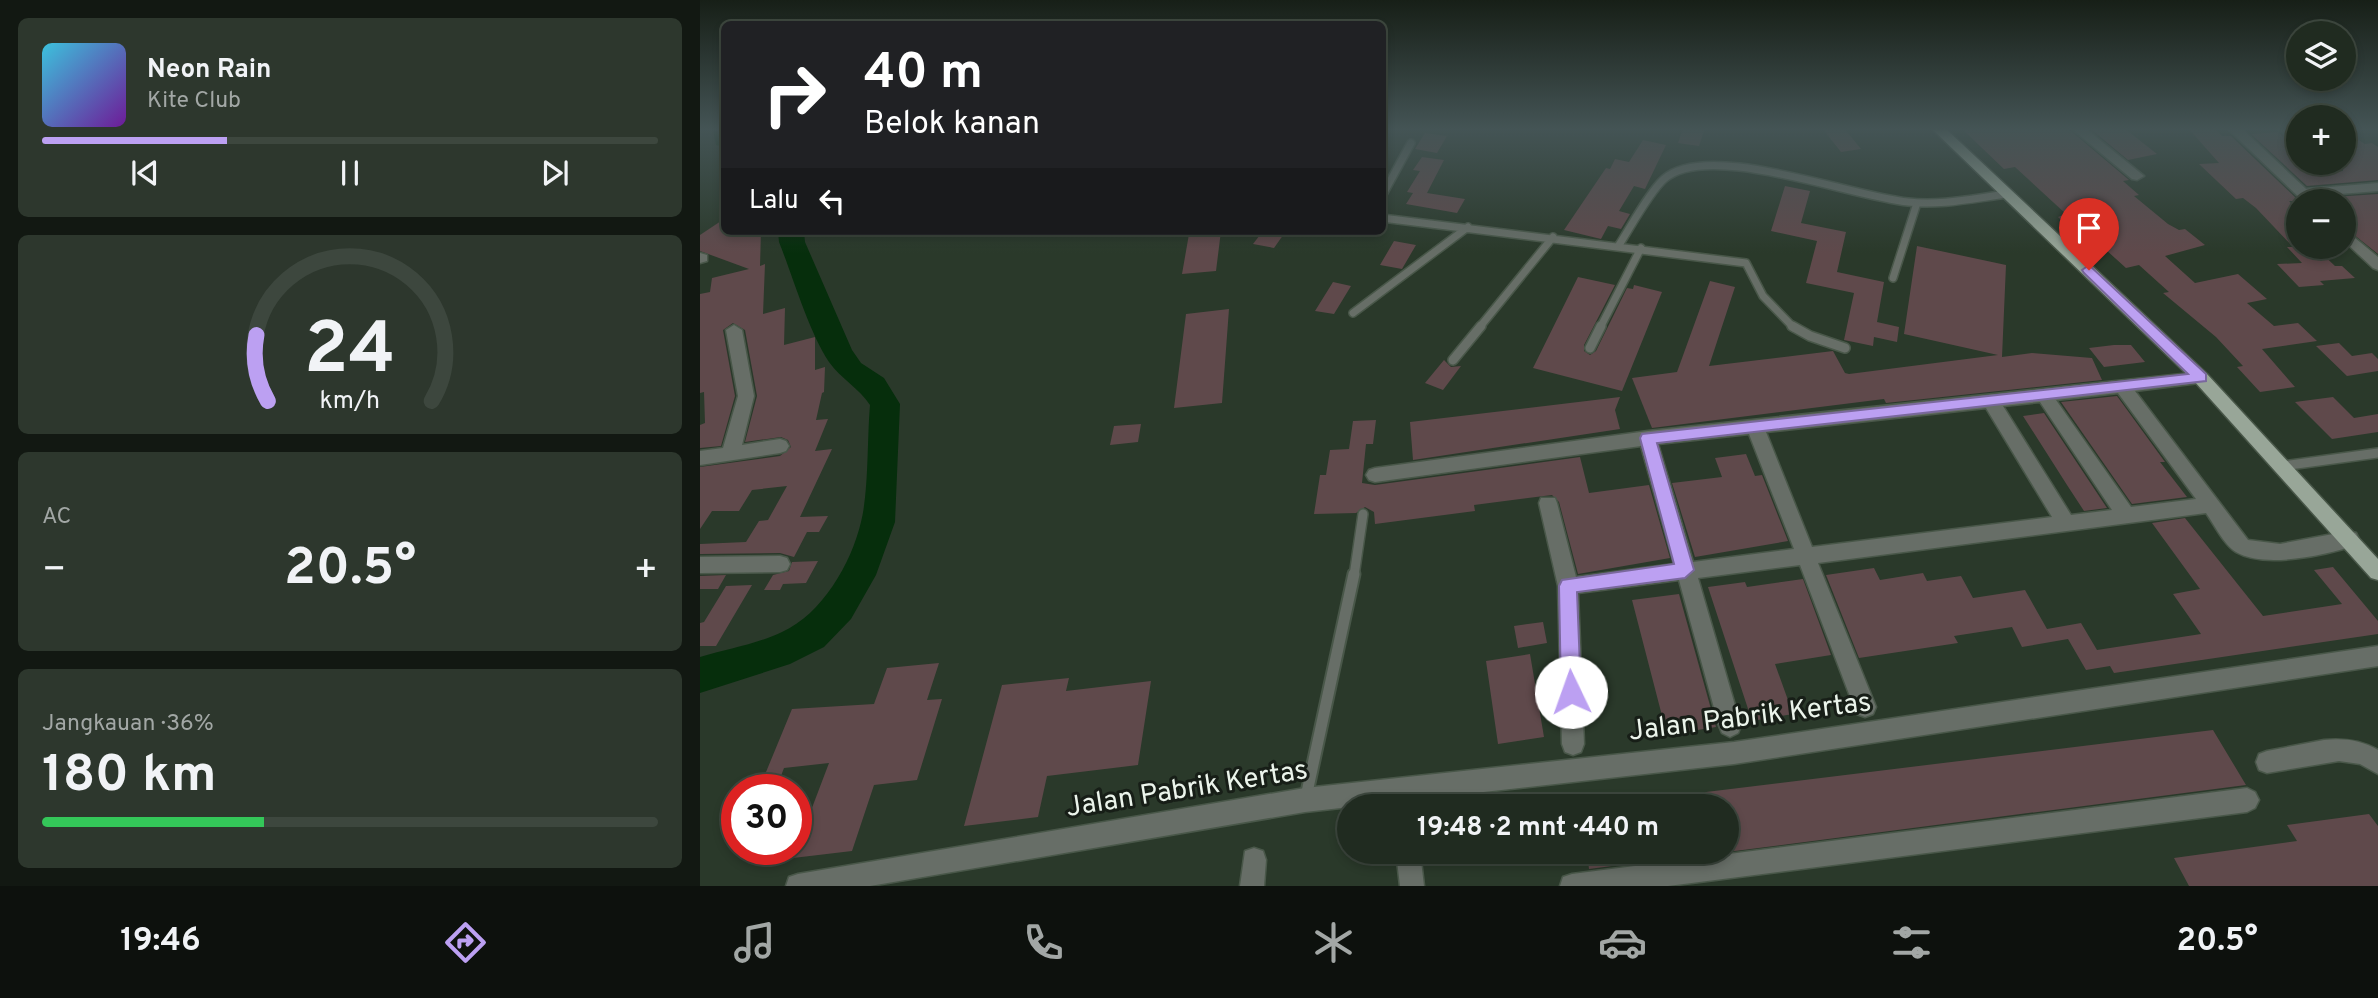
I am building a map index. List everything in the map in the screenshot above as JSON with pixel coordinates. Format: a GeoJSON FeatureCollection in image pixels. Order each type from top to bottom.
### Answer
{"type":"FeatureCollection","features":[{"type":"Feature","properties":{"kind":"main road"},"geometry":{"type":"LineString","coordinates":[[1981,169],[2201,378],[2378,572]]}},
{"type":"Feature","properties":{"kind":"street"},"geometry":{"type":"LineString","coordinates":[[2129,169],[2137,176]]}},
{"type":"Feature","properties":{"kind":"street"},"geometry":{"type":"LineString","coordinates":[[2277,169],[2298,189]]}},
{"type":"Feature","properties":{"kind":"street"},"geometry":{"type":"LineString","coordinates":[[2356,190],[2378,187]]}},
{"type":"Feature","properties":{"kind":"street"},"geometry":{"type":"LineString","coordinates":[[2356,244],[2378,265]]}},
{"type":"Feature","properties":{"kind":"street"},"geometry":{"type":"LineString","coordinates":[[731,452],[746,396],[734,330]]}},
{"type":"Feature","properties":{"kind":"street"},"geometry":{"type":"LineString","coordinates":[[1375,475],[1648,438],[2201,378]]}},
{"type":"Feature","properties":{"kind":"street"},"geometry":{"type":"LineString","coordinates":[[2122,386],[2241,545],[2255,551],[2273,551],[2349,539]]}},
{"type":"Feature","properties":{"kind":"street"},"geometry":{"type":"LineString","coordinates":[[2044,395],[2126,515]]}},
{"type":"Feature","properties":{"kind":"street"},"geometry":{"type":"LineString","coordinates":[[1991,401],[2066,523]]}},
{"type":"Feature","properties":{"kind":"street"},"geometry":{"type":"LineString","coordinates":[[1755,426],[1865,707]]}},
{"type":"Feature","properties":{"kind":"street"},"geometry":{"type":"LineString","coordinates":[[1648,438],[1730,726]]}},
{"type":"Feature","properties":{"kind":"street"},"geometry":{"type":"LineString","coordinates":[[700,458],[780,446]]}},
{"type":"Feature","properties":{"kind":"street"},"geometry":{"type":"LineString","coordinates":[[1548,503],[1568,586],[1573,744]]}},
{"type":"Feature","properties":{"kind":"street"},"geometry":{"type":"LineString","coordinates":[[1568,586],[2209,505]]}},
{"type":"Feature","properties":{"kind":"street"},"geometry":{"type":"LineString","coordinates":[[700,565],[780,564]]}},
{"type":"Feature","properties":{"kind":"street","name":"Jalan Pabrik Kertas"},"geometry":{"type":"LineString","coordinates":[[798,886],[1305,800],[1734,753],[2378,656]]}},
{"type":"Feature","properties":{"kind":"street"},"geometry":{"type":"LineString","coordinates":[[2267,762],[2341,749],[2371,757],[2378,763]]}},
{"type":"Feature","properties":{"kind":"street"},"geometry":{"type":"LineString","coordinates":[[1572,886],[2247,800]]}},
{"type":"Feature","properties":{"kind":"street"},"geometry":{"type":"LineString","coordinates":[[1252,886],[1254,860]]}},
{"type":"Feature","properties":{"kind":"street"},"geometry":{"type":"LineString","coordinates":[[1409,864],[1412,886]]}},
{"type":"Feature","properties":{"kind":"lane"},"geometry":{"type":"LineString","coordinates":[[1386,189],[1396,169]]}},
{"type":"Feature","properties":{"kind":"lane"},"geometry":{"type":"LineString","coordinates":[[1619,244],[1664,179],[1673,171],[1680,169]]}},
{"type":"Feature","properties":{"kind":"lane"},"geometry":{"type":"LineString","coordinates":[[1754,169],[1875,198],[1917,203],[2008,194]]}},
{"type":"Feature","properties":{"kind":"lane"},"geometry":{"type":"LineString","coordinates":[[1386,171],[1395,172]]}},
{"type":"Feature","properties":{"kind":"lane"},"geometry":{"type":"LineString","coordinates":[[1892,278],[1917,203]]}},
{"type":"Feature","properties":{"kind":"lane"},"geometry":{"type":"LineString","coordinates":[[1386,218],[1619,244],[1746,263],[1762,296],[1782,320],[1815,340],[1845,348]]}},
{"type":"Feature","properties":{"kind":"lane"},"geometry":{"type":"LineString","coordinates":[[1353,313],[1468,227]]}},
{"type":"Feature","properties":{"kind":"lane"},"geometry":{"type":"LineString","coordinates":[[1453,360],[1553,237]]}},
{"type":"Feature","properties":{"kind":"lane"},"geometry":{"type":"LineString","coordinates":[[1590,348],[1641,248]]}},
{"type":"Feature","properties":{"kind":"lane"},"geometry":{"type":"LineString","coordinates":[[2282,466],[2378,453]]}},
{"type":"Feature","properties":{"kind":"lane"},"geometry":{"type":"LineString","coordinates":[[1305,800],[1348,613],[1363,514]]}},
{"type":"Feature","properties":{"kind":"building"},"geometry":{"type":"Polygon","coordinates":[[[1439,169],[1427,193],[1465,199],[1457,213],[1406,204],[1413,193],[1407,192],[1420,171],[1413,170],[1439,169]]]}},
{"type":"Feature","properties":{"kind":"building"},"geometry":{"type":"Polygon","coordinates":[[[1605,169],[1654,169],[1645,189],[1634,186],[1619,211],[1630,214],[1621,229],[1608,226],[1601,239],[1564,230],[1605,169]]]}},
{"type":"Feature","properties":{"kind":"building"},"geometry":{"type":"Polygon","coordinates":[[[2018,169],[2116,169],[2129,180],[2123,181],[2139,195],[2134,196],[2168,224],[2179,230],[2185,229],[2205,245],[2165,256],[2195,283],[2238,274],[2267,299],[2247,303],[2274,326],[2298,323],[2317,341],[2262,349],[2295,387],[2260,392],[2237,367],[2243,366],[2216,337],[2163,293],[2169,292],[2139,265],[2126,268],[2095,240],[2084,242],[2058,217],[2066,214],[2018,169]]]}},
{"type":"Feature","properties":{"kind":"building"},"geometry":{"type":"Polygon","coordinates":[[[2205,169],[2266,169],[2286,189],[2286,240],[2256,208],[2243,198],[2236,199],[2205,169]]]}},
{"type":"Feature","properties":{"kind":"building"},"geometry":{"type":"Polygon","coordinates":[[[2356,169],[2378,169],[2378,180],[2307,186],[2295,175],[2356,175],[2356,169]]]}},
{"type":"Feature","properties":{"kind":"building"},"geometry":{"type":"Polygon","coordinates":[[[1785,186],[1810,191],[1801,223],[1846,232],[1837,272],[1884,282],[1877,322],[1899,327],[1897,342],[1874,337],[1873,346],[1844,340],[1854,293],[1806,283],[1817,241],[1771,231],[1785,186]]]}},
{"type":"Feature","properties":{"kind":"building"},"geometry":{"type":"Polygon","coordinates":[[[2378,194],[2378,254],[2356,236],[2356,195],[2378,194]]]}},
{"type":"Feature","properties":{"kind":"building"},"geometry":{"type":"Polygon","coordinates":[[[721,221],[721,235],[761,235],[760,266],[765,264],[763,314],[785,308],[784,345],[815,337],[815,370],[825,367],[824,392],[816,420],[828,419],[815,451],[832,449],[800,517],[828,516],[819,532],[807,532],[794,557],[780,553],[700,554],[700,544],[746,542],[759,521],[768,520],[787,486],[752,490],[739,511],[712,511],[700,529],[700,467],[780,456],[791,447],[788,440],[781,437],[745,442],[757,396],[745,330],[733,323],[723,330],[735,396],[721,446],[700,448],[700,425],[705,423],[704,392],[700,393],[700,294],[710,292],[712,278],[749,269],[700,251],[700,235],[721,221]]]}},
{"type":"Feature","properties":{"kind":"building"},"geometry":{"type":"Polygon","coordinates":[[[1189,235],[1220,235],[1216,271],[1182,274],[1189,235]]]}},
{"type":"Feature","properties":{"kind":"building"},"geometry":{"type":"Polygon","coordinates":[[[1260,235],[1283,235],[1274,248],[1253,244],[1260,235]]]}},
{"type":"Feature","properties":{"kind":"building"},"geometry":{"type":"Polygon","coordinates":[[[1394,241],[1416,245],[1402,269],[1380,265],[1394,241]]]}},
{"type":"Feature","properties":{"kind":"building"},"geometry":{"type":"Polygon","coordinates":[[[1917,246],[2006,265],[2002,357],[2032,353],[2092,358],[2102,380],[1886,403],[1884,399],[1652,428],[1632,378],[1677,372],[1710,281],[1735,287],[1709,366],[1833,351],[1845,373],[1849,374],[1998,355],[1904,334],[1917,246]]]}},
{"type":"Feature","properties":{"kind":"building"},"geometry":{"type":"Polygon","coordinates":[[[2298,259],[2328,259],[2335,266],[2342,266],[2355,278],[2320,281],[2324,285],[2299,287],[2277,264],[2302,263],[2298,259]]]}},
{"type":"Feature","properties":{"kind":"building"},"geometry":{"type":"Polygon","coordinates":[[[1578,277],[1615,285],[1584,345],[1584,351],[1590,355],[1596,351],[1627,288],[1633,289],[1634,285],[1662,292],[1622,391],[1533,368],[1578,277]]]}},
{"type":"Feature","properties":{"kind":"building"},"geometry":{"type":"Polygon","coordinates":[[[1333,282],[1351,286],[1334,314],[1315,311],[1333,282]]]}},
{"type":"Feature","properties":{"kind":"building"},"geometry":{"type":"Polygon","coordinates":[[[1229,309],[1222,403],[1174,408],[1186,314],[1229,309]]]}},
{"type":"Feature","properties":{"kind":"building"},"geometry":{"type":"Polygon","coordinates":[[[2339,343],[2352,356],[2372,353],[2378,359],[2378,371],[2347,376],[2316,346],[2339,343]]]}},
{"type":"Feature","properties":{"kind":"building"},"geometry":{"type":"Polygon","coordinates":[[[2131,345],[2145,362],[2104,367],[2089,348],[2131,345]]]}},
{"type":"Feature","properties":{"kind":"building"},"geometry":{"type":"Polygon","coordinates":[[[1444,360],[1451,367],[1461,366],[1443,390],[1425,383],[1444,360]]]}},
{"type":"Feature","properties":{"kind":"building"},"geometry":{"type":"Polygon","coordinates":[[[2117,396],[2165,462],[2160,462],[2187,497],[2132,504],[2061,402],[2117,396]]]}},
{"type":"Feature","properties":{"kind":"building"},"geometry":{"type":"Polygon","coordinates":[[[1620,397],[1615,410],[1620,429],[1413,460],[1410,422],[1620,397]]]}},
{"type":"Feature","properties":{"kind":"building"},"geometry":{"type":"Polygon","coordinates":[[[2333,397],[2354,418],[2378,414],[2378,432],[2332,439],[2295,402],[2333,397]]]}},
{"type":"Feature","properties":{"kind":"building"},"geometry":{"type":"Polygon","coordinates":[[[2044,413],[2107,508],[2084,511],[2023,416],[2044,413]]]}},
{"type":"Feature","properties":{"kind":"building"},"geometry":{"type":"Polygon","coordinates":[[[1376,420],[1373,444],[1366,444],[1362,483],[1375,485],[1580,457],[1589,493],[1649,485],[1670,558],[1578,574],[1559,502],[1552,495],[1474,505],[1475,511],[1375,524],[1374,512],[1365,507],[1356,513],[1314,514],[1320,475],[1326,475],[1330,450],[1349,449],[1353,421],[1376,420]]]}},
{"type":"Feature","properties":{"kind":"building"},"geometry":{"type":"Polygon","coordinates":[[[1141,424],[1138,442],[1110,445],[1114,426],[1141,424]]]}},
{"type":"Feature","properties":{"kind":"building"},"geometry":{"type":"Polygon","coordinates":[[[1746,454],[1755,476],[1762,475],[1788,541],[1695,557],[1672,483],[1722,477],[1715,458],[1746,454]]]}},
{"type":"Feature","properties":{"kind":"building"},"geometry":{"type":"Polygon","coordinates":[[[2185,518],[2263,616],[2342,604],[2314,570],[2333,567],[2378,621],[2378,634],[2114,673],[2110,666],[2086,670],[2068,639],[2022,647],[2012,627],[1954,636],[1958,643],[1859,658],[1826,575],[1874,568],[1880,580],[1923,573],[1927,581],[1961,576],[1973,598],[2025,590],[2047,629],[2081,623],[2097,650],[2201,634],[2173,594],[2200,589],[2152,523],[2185,518]]]}},
{"type":"Feature","properties":{"kind":"building"},"geometry":{"type":"Polygon","coordinates":[[[818,561],[806,583],[783,584],[780,590],[764,590],[773,575],[789,571],[792,562],[818,561]]]}},
{"type":"Feature","properties":{"kind":"building"},"geometry":{"type":"Polygon","coordinates":[[[726,575],[718,589],[700,589],[700,576],[726,575]]]}},
{"type":"Feature","properties":{"kind":"building"},"geometry":{"type":"Polygon","coordinates":[[[1803,579],[1831,655],[1775,664],[1793,714],[1752,721],[1708,587],[1745,582],[1747,587],[1803,579]]]}},
{"type":"Feature","properties":{"kind":"building"},"geometry":{"type":"Polygon","coordinates":[[[752,585],[716,646],[700,646],[700,623],[704,622],[726,586],[752,585]]]}},
{"type":"Feature","properties":{"kind":"building"},"geometry":{"type":"Polygon","coordinates":[[[1679,594],[1716,727],[1667,735],[1632,600],[1679,594]]]}},
{"type":"Feature","properties":{"kind":"building"},"geometry":{"type":"Polygon","coordinates":[[[1543,622],[1547,643],[1518,648],[1514,626],[1543,622]]]}},
{"type":"Feature","properties":{"kind":"building"},"geometry":{"type":"Polygon","coordinates":[[[1530,654],[1544,737],[1498,744],[1486,661],[1530,654]]]}},
{"type":"Feature","properties":{"kind":"building"},"geometry":{"type":"Polygon","coordinates":[[[939,663],[927,700],[942,699],[917,780],[874,785],[852,851],[812,856],[812,808],[829,763],[784,768],[782,774],[765,774],[792,709],[874,704],[887,668],[939,663]]]}},
{"type":"Feature","properties":{"kind":"building"},"geometry":{"type":"Polygon","coordinates":[[[1069,678],[1066,691],[1151,681],[1138,765],[1047,776],[1038,817],[964,826],[1002,685],[1069,678]]]}},
{"type":"Feature","properties":{"kind":"building"},"geometry":{"type":"Polygon","coordinates":[[[2213,730],[2246,785],[1739,850],[1739,794],[1690,794],[2213,730]]]}},
{"type":"Feature","properties":{"kind":"building"},"geometry":{"type":"Polygon","coordinates":[[[2369,814],[2378,826],[2378,886],[2189,886],[2174,858],[2297,841],[2287,825],[2369,814]]]}},
{"type":"Feature","properties":{"kind":"building"},"geometry":{"type":"Polygon","coordinates":[[[1588,864],[1627,864],[1589,869],[1588,864]]]}},
{"type":"Feature","properties":{"kind":"waterway"},"geometry":{"type":"LineString","coordinates":[[700,675],[790,647],[811,635],[838,608],[858,575],[878,522],[885,404],[873,386],[851,370],[839,354],[791,235]]}},
{"type":"Feature","properties":{"kind":"route"},"geometry":{"type":"LineString","coordinates":[[1571,692],[1568,586],[1685,570],[1648,438],[2201,378],[2089,270]]}}]}
